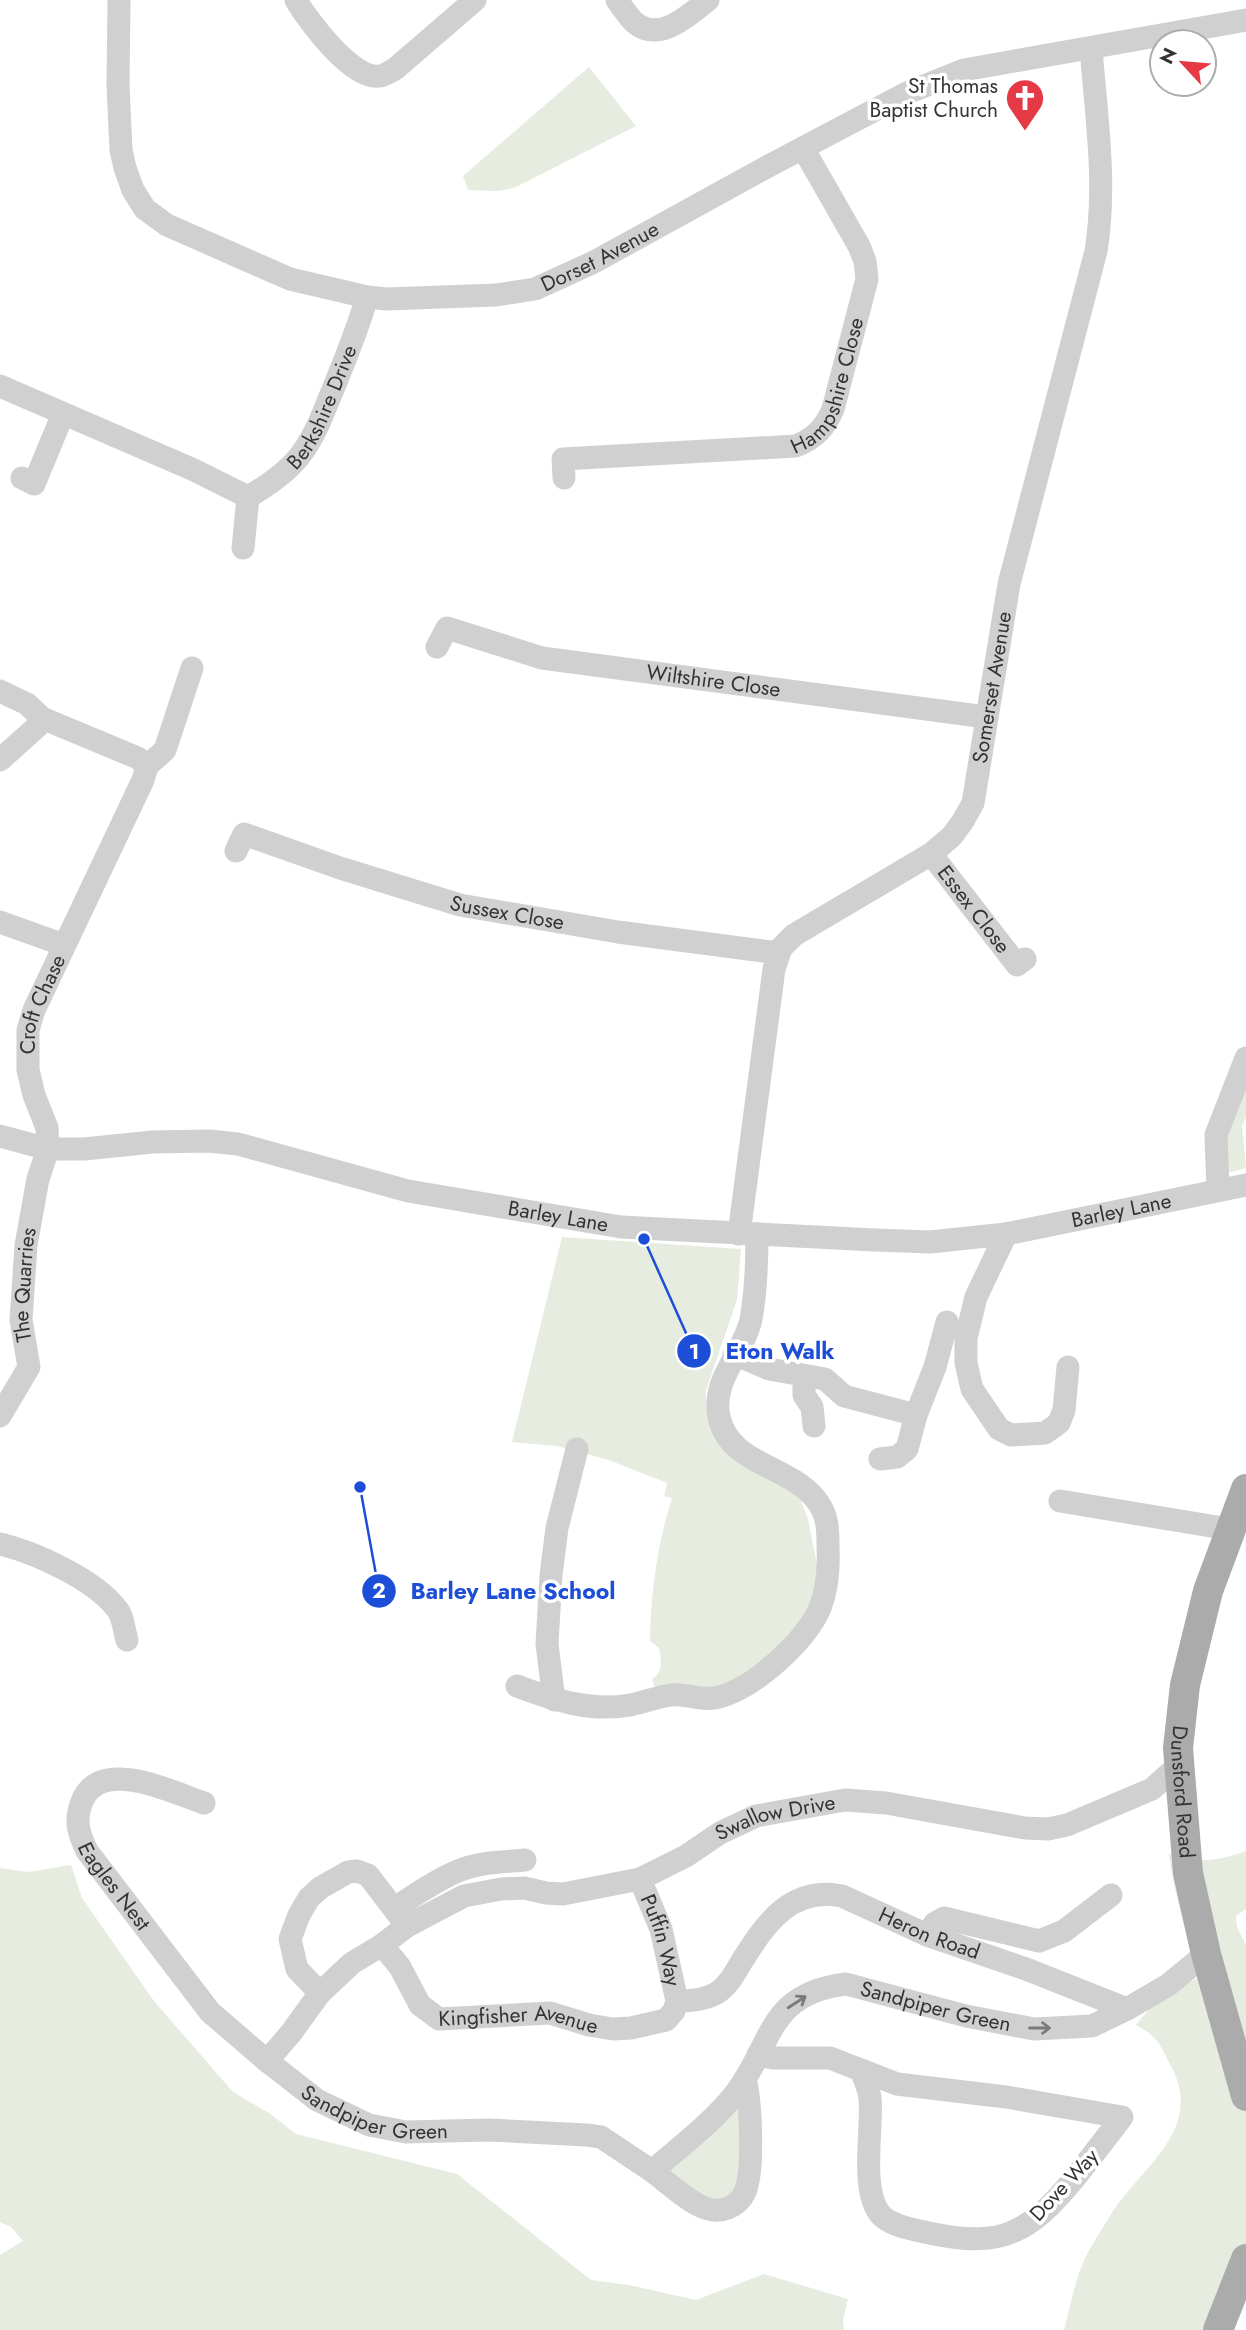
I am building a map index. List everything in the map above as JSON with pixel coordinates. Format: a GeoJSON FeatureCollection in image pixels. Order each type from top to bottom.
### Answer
{"type":"FeatureCollection","features":[{"type":"Feature","properties":{"kind":"main road","name":"Dunsford Road"},"geometry":{"type":"LineString","coordinates":[[1246,1489],[1208,1591],[1185,1685],[1178,1740],[1188,1873],[1206,1954],[1246,2096]]}},
{"type":"Feature","properties":{"kind":"main road"},"geometry":{"type":"LineString","coordinates":[[1217,2330],[1246,2259]]}},
{"type":"Feature","properties":{"kind":"street","name":"Dorset Avenue"},"geometry":{"type":"LineString","coordinates":[[119,0],[118,85],[121,150],[133,190],[145,209],[167,225],[290,279],[367,297],[413,299],[496,295],[535,289],[594,262],[803,148],[941,77],[964,70],[1246,20]]}},
{"type":"Feature","properties":{"kind":"street"},"geometry":{"type":"LineString","coordinates":[[296,0],[345,60],[357,70],[381,76],[396,69],[475,0]]}},
{"type":"Feature","properties":{"kind":"street"},"geometry":{"type":"LineString","coordinates":[[617,0],[634,22],[645,29],[657,30],[681,22],[708,0]]}},
{"type":"Feature","properties":{"kind":"street","name":"Somerset Avenue"},"geometry":{"type":"LineString","coordinates":[[779,953],[794,936],[931,854],[952,836],[973,803],[1009,584],[1096,251],[1101,222],[1100,162],[1091,48]]}},
{"type":"Feature","properties":{"kind":"street","name":"Hampshire Close"},"geometry":{"type":"LineString","coordinates":[[563,460],[796,446],[811,440],[820,432],[833,409],[867,279],[865,261],[859,246],[803,148]]}},
{"type":"Feature","properties":{"kind":"street","name":"Berkshire Drive"},"geometry":{"type":"LineString","coordinates":[[248,497],[287,469],[314,435],[355,338],[367,297]]}},
{"type":"Feature","properties":{"kind":"street"},"geometry":{"type":"LineString","coordinates":[[0,386],[194,470],[248,497],[243,548]]}},
{"type":"Feature","properties":{"kind":"street"},"geometry":{"type":"LineString","coordinates":[[36,484],[63,414]]}},
{"type":"Feature","properties":{"kind":"street","name":"Wiltshire Close"},"geometry":{"type":"LineString","coordinates":[[446,628],[542,658],[986,717]]}},
{"type":"Feature","properties":{"kind":"street","name":"Croft Chase"},"geometry":{"type":"LineString","coordinates":[[48,1149],[47,1128],[28,1070],[28,1030],[34,1010],[143,780],[147,766],[165,750],[192,668]]}},
{"type":"Feature","properties":{"kind":"street"},"geometry":{"type":"LineString","coordinates":[[0,691],[27,704],[42,718],[138,758],[147,766]]}},
{"type":"Feature","properties":{"kind":"street"},"geometry":{"type":"LineString","coordinates":[[0,760],[39,725],[42,718]]}},
{"type":"Feature","properties":{"kind":"street","name":"Sussex Close"},"geometry":{"type":"LineString","coordinates":[[244,833],[340,868],[460,905],[618,932],[779,953]]}},
{"type":"Feature","properties":{"kind":"street","name":"Essex Close"},"geometry":{"type":"LineString","coordinates":[[931,854],[1015,968]]}},
{"type":"Feature","properties":{"kind":"street","name":"Croft Chase"},"geometry":{"type":"LineString","coordinates":[[0,922],[64,945]]}},
{"type":"Feature","properties":{"kind":"street"},"geometry":{"type":"LineString","coordinates":[[517,1686],[579,1706],[628,1705],[671,1695],[717,1698],[755,1679],[796,1641],[819,1610],[828,1579],[827,1529],[823,1510],[806,1488],[759,1463],[734,1445],[725,1434],[719,1418],[721,1384],[747,1333],[751,1318],[748,1234],[766,1017],[779,953]]}},
{"type":"Feature","properties":{"kind":"street"},"geometry":{"type":"LineString","coordinates":[[1219,1190],[1216,1135],[1246,1058]]}},
{"type":"Feature","properties":{"kind":"street","name":"Barley Lane"},"geometry":{"type":"LineString","coordinates":[[0,1136],[48,1149],[84,1149],[153,1142],[228,1143],[408,1191],[621,1227],[930,1242],[1006,1234],[1246,1185]]}},
{"type":"Feature","properties":{"kind":"street","name":"The Quarries"},"geometry":{"type":"LineString","coordinates":[[0,1416],[29,1367],[21,1320],[26,1245],[38,1179],[48,1149]]}},
{"type":"Feature","properties":{"kind":"street"},"geometry":{"type":"LineString","coordinates":[[1006,1234],[976,1297],[966,1338],[966,1363],[972,1390],[999,1429],[1011,1434],[1045,1433],[1059,1423],[1064,1410],[1068,1367]]}},
{"type":"Feature","properties":{"kind":"street"},"geometry":{"type":"LineString","coordinates":[[880,1459],[897,1457],[904,1453],[935,1367],[947,1322]]}},
{"type":"Feature","properties":{"kind":"street"},"geometry":{"type":"LineString","coordinates":[[734,1354],[769,1370],[825,1379],[844,1396],[916,1415]]}},
{"type":"Feature","properties":{"kind":"street"},"geometry":{"type":"LineString","coordinates":[[804,1376],[804,1395],[812,1407],[814,1426]]}},
{"type":"Feature","properties":{"kind":"street"},"geometry":{"type":"LineString","coordinates":[[554,1700],[547,1644],[551,1574],[557,1528],[577,1449]]}},
{"type":"Feature","properties":{"kind":"street"},"geometry":{"type":"LineString","coordinates":[[1060,1500],[1229,1530]]}},
{"type":"Feature","properties":{"kind":"street"},"geometry":{"type":"LineString","coordinates":[[0,1544],[58,1564],[105,1596],[119,1610],[127,1640]]}},
{"type":"Feature","properties":{"kind":"street","name":"Swallow Drive"},"geometry":{"type":"LineString","coordinates":[[382,1945],[401,1917],[476,1892],[524,1888],[563,1894],[640,1879],[687,1856],[720,1833],[756,1816],[845,1800],[886,1803],[1025,1828],[1048,1829],[1067,1825],[1152,1788],[1178,1766]]}},
{"type":"Feature","properties":{"kind":"street","name":"Eagles Nest"},"geometry":{"type":"LineString","coordinates":[[204,1803],[140,1781],[104,1781],[86,1794],[79,1809],[76,1829],[88,1851],[210,2011],[267,2061]]}},
{"type":"Feature","properties":{"kind":"street"},"geometry":{"type":"LineString","coordinates":[[320,1993],[297,1969],[290,1939],[299,1915],[309,1898],[320,1888],[348,1872],[357,1871],[368,1875],[401,1917],[420,1891],[460,1870],[525,1860]]}},
{"type":"Feature","properties":{"kind":"street","name":"Puffin Way"},"geometry":{"type":"LineString","coordinates":[[640,1879],[661,1928],[677,2001]]}},
{"type":"Feature","properties":{"kind":"street","name":"Heron Road"},"geometry":{"type":"LineString","coordinates":[[677,2001],[692,2001],[715,1994],[735,1973],[755,1939],[773,1917],[800,1899],[830,1893],[927,1935],[1026,1969],[1127,2009]]}},
{"type":"Feature","properties":{"kind":"street"},"geometry":{"type":"LineString","coordinates":[[927,1935],[935,1923],[944,1918],[1039,1941],[1064,1931],[1111,1895]]}},
{"type":"Feature","properties":{"kind":"street"},"geometry":{"type":"LineString","coordinates":[[267,2061],[320,1993],[352,1964],[382,1945]]}},
{"type":"Feature","properties":{"kind":"street","name":"Kingfisher Avenue"},"geometry":{"type":"LineString","coordinates":[[382,1945],[400,1967],[420,2005],[439,2019],[551,2013],[589,2025],[613,2029],[631,2028],[666,2020],[674,2011],[677,2001]]}},
{"type":"Feature","properties":{"kind":"street"},"geometry":{"type":"LineString","coordinates":[[1127,2009],[1168,1984],[1206,1954]]}},
{"type":"Feature","properties":{"kind":"street","name":"Sandpiper Green"},"geometry":{"type":"LineString","coordinates":[[653,2171],[733,2096],[745,2079],[770,2028],[787,2008],[829,1986],[846,1984],[966,2016],[1034,2029],[1092,2026],[1127,2009]]}},
{"type":"Feature","properties":{"kind":"street","name":"Dove Way"},"geometry":{"type":"LineString","coordinates":[[758,2055],[773,2058],[830,2059],[897,2084],[1006,2097],[1122,2117],[1061,2194],[1030,2224],[994,2238],[978,2240],[948,2236],[898,2224],[880,2214],[872,2193],[868,2140],[870,2098],[862,2073]]}},
{"type":"Feature","properties":{"kind":"street","name":"Sandpiper Green"},"geometry":{"type":"LineString","coordinates":[[267,2061],[317,2100],[369,2125],[406,2132],[489,2130],[601,2137],[707,2209],[730,2208],[738,2202],[747,2185],[750,2103],[745,2079]]}},
{"type":"Feature","properties":{"kind":"shaded area"},"geometry":{"type":"Polygon","coordinates":[[[589,67],[636,126],[514,188],[497,191],[468,190],[463,176],[589,67]]]}},
{"type":"Feature","properties":{"kind":"shaded area"},"geometry":{"type":"Polygon","coordinates":[[[1246,1087],[1246,1117],[1242,1126],[1246,1168],[1231,1172],[1223,1168],[1221,1154],[1246,1087]]]}},
{"type":"Feature","properties":{"kind":"shaded area"},"geometry":{"type":"Polygon","coordinates":[[[562,1237],[741,1249],[737,1300],[706,1390],[706,1405],[712,1428],[793,1487],[808,1519],[819,1575],[818,1589],[796,1629],[761,1662],[730,1682],[703,1689],[655,1688],[652,1679],[661,1665],[659,1648],[650,1641],[653,1587],[672,1498],[664,1496],[667,1483],[609,1460],[557,1446],[512,1442],[562,1237]]]}},
{"type":"Feature","properties":{"kind":"shaded area"},"geometry":{"type":"Polygon","coordinates":[[[1246,1851],[1246,1909],[1236,1916],[1237,1927],[1246,1945],[1246,2296],[1207,2330],[1064,2330],[1077,2280],[1088,2253],[1120,2202],[1164,2148],[1174,2130],[1180,2110],[1179,2088],[1170,2064],[1154,2037],[1136,2025],[1155,2002],[1198,1978],[1169,1854],[1208,1860],[1246,1851]]]}},
{"type":"Feature","properties":{"kind":"shaded area"},"geometry":{"type":"Polygon","coordinates":[[[71,1865],[82,1898],[154,2001],[233,2092],[269,2113],[296,2134],[457,2174],[591,2280],[629,2285],[696,2300],[764,2274],[848,2299],[843,2320],[844,2330],[0,2330],[0,2255],[23,2241],[11,2227],[0,2222],[0,1868],[28,1872],[71,1865]]]}},
{"type":"Feature","properties":{"kind":"shaded area"},"geometry":{"type":"Polygon","coordinates":[[[742,2100],[743,2177],[729,2199],[699,2199],[666,2167],[742,2100]]]}},
{"type":"Feature","properties":{"kind":"place","name":"St Thomas Baptist Church"},"geometry":{"type":"Point","coordinates":[1025,132]}},
{"type":"Feature","properties":{"kind":"place","name":"Eton Walk"},"geometry":{"type":"Point","coordinates":[644,1239]}},
{"type":"Feature","properties":{"kind":"place","name":"Barley Lane School"},"geometry":{"type":"Point","coordinates":[360,1487]}}]}
